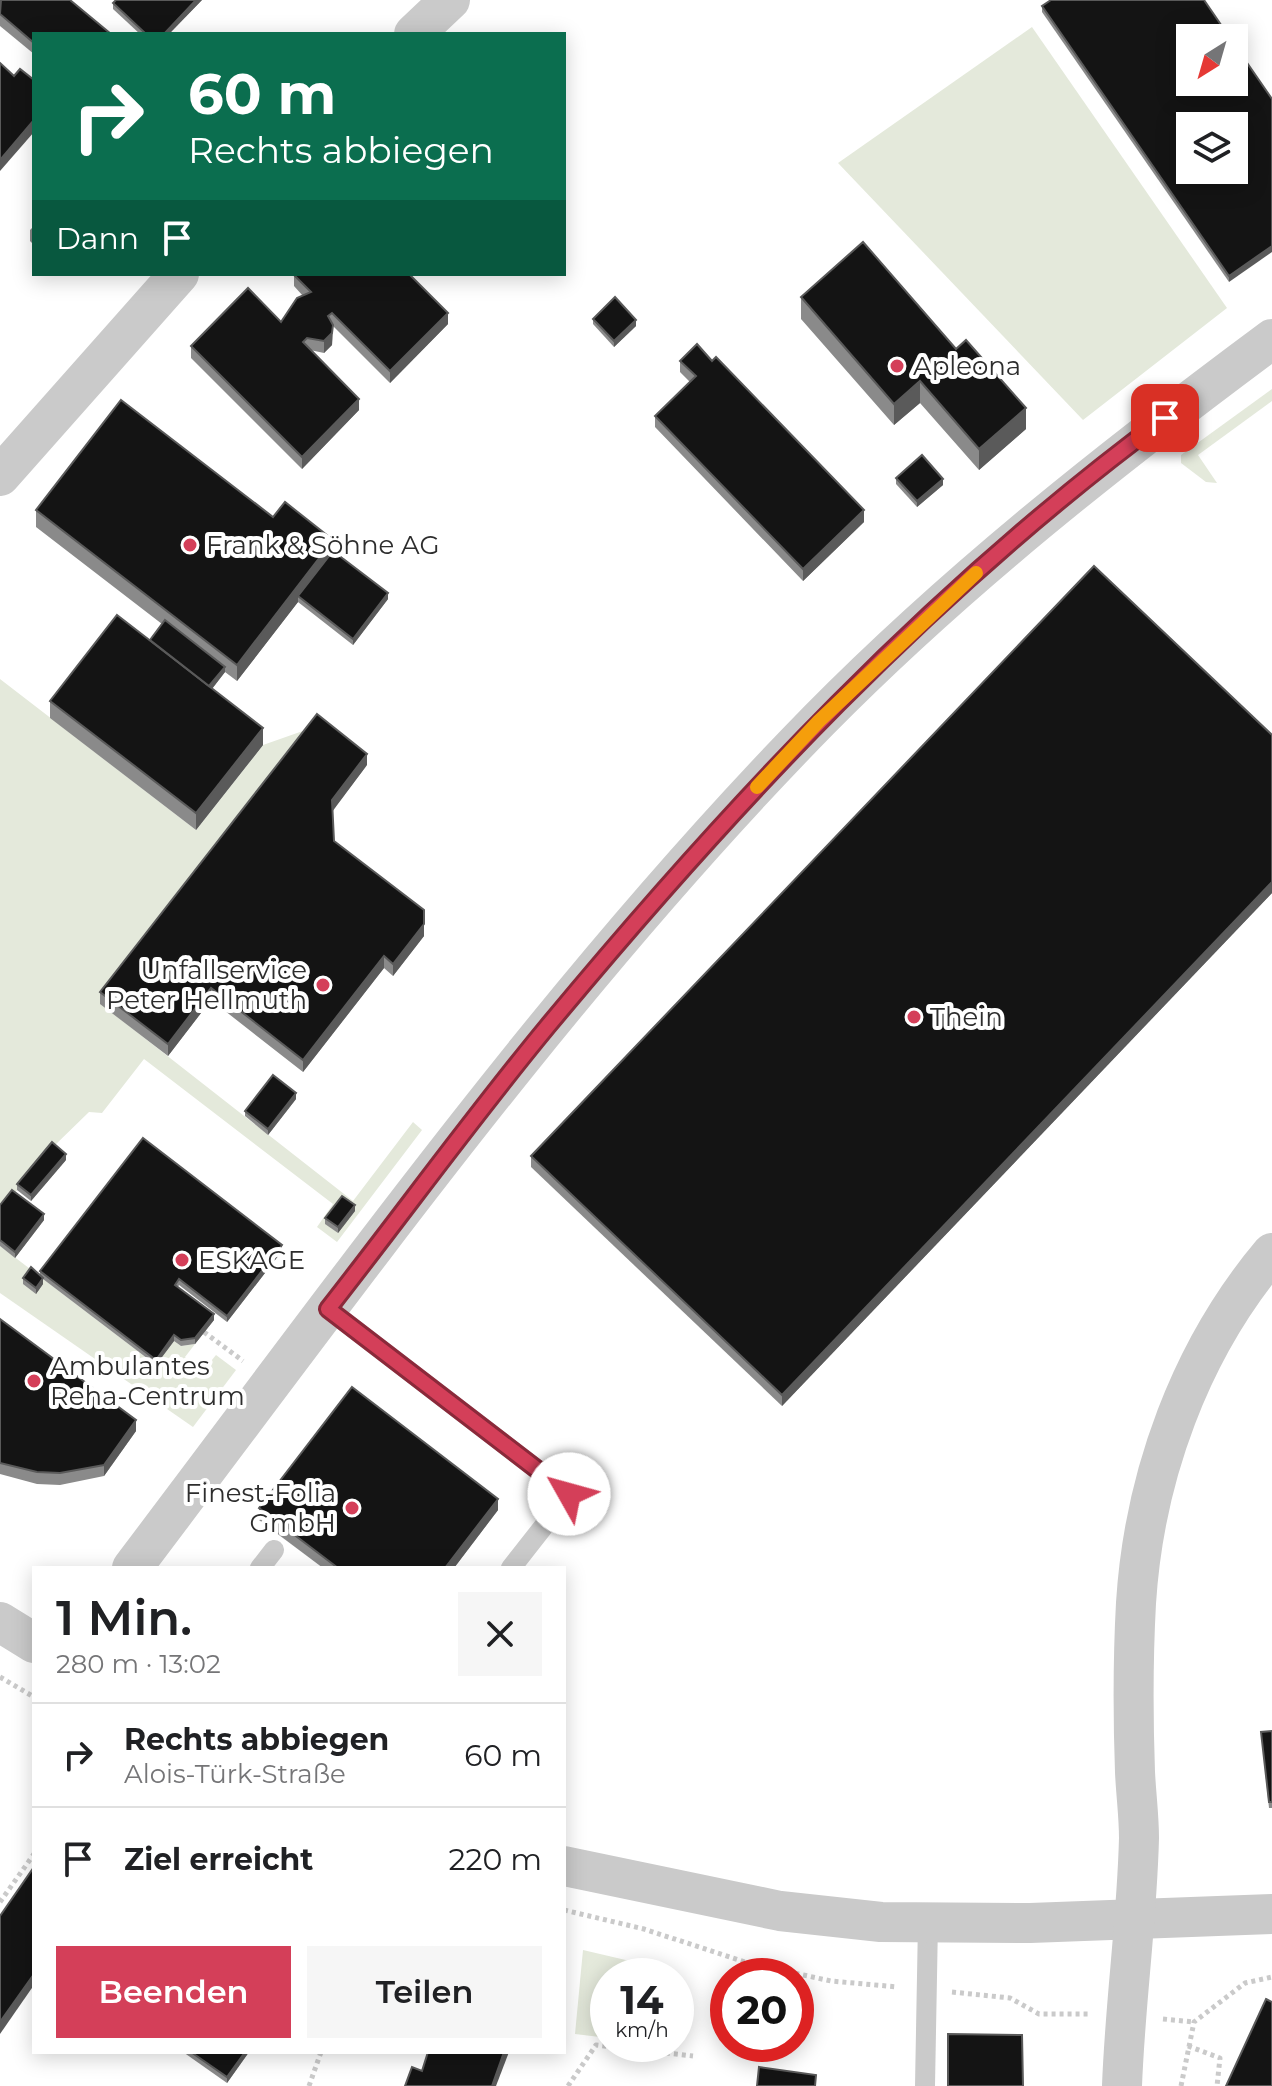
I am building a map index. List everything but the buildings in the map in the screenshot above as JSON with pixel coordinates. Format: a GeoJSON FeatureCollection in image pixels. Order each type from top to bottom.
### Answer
{"type":"FeatureCollection","features":[{"type":"Feature","properties":{"kind":"street"},"geometry":{"type":"LineString","coordinates":[[416,32],[450,0]]}},
{"type":"Feature","properties":{"kind":"street"},"geometry":{"type":"LineString","coordinates":[[0,476],[177,276]]}},
{"type":"Feature","properties":{"kind":"street"},"geometry":{"type":"LineString","coordinates":[[134,1566],[328,1309],[555,1018],[701,847],[819,721],[1008,544],[1143,434],[1272,339]]}},
{"type":"Feature","properties":{"kind":"street"},"geometry":{"type":"LineString","coordinates":[[1122,2086],[1124,2014],[1139,1836],[1135,1771],[1136,1603],[1145,1523],[1170,1433],[1204,1354],[1270,1259]]}},
{"type":"Feature","properties":{"kind":"street"},"geometry":{"type":"LineString","coordinates":[[0,1622],[32,1642]]}},
{"type":"Feature","properties":{"kind":"street"},"geometry":{"type":"LineString","coordinates":[[566,1866],[780,1911],[881,1922],[1272,1914]]}},
{"type":"Feature","properties":{"kind":"lane"},"geometry":{"type":"LineString","coordinates":[[328,1309],[569,1494],[513,1566]]}},
{"type":"Feature","properties":{"kind":"lane"},"geometry":{"type":"LineString","coordinates":[[262,1566],[274,1550]]}},
{"type":"Feature","properties":{"kind":"lane"},"geometry":{"type":"LineString","coordinates":[[925,2086],[928,1922]]}},
{"type":"Feature","properties":{"kind":"path"},"geometry":{"type":"LineString","coordinates":[[204,1332],[247,1364]]}},
{"type":"Feature","properties":{"kind":"path"},"geometry":{"type":"LineString","coordinates":[[0,1677],[32,1696]]}},
{"type":"Feature","properties":{"kind":"path"},"geometry":{"type":"LineString","coordinates":[[0,1902],[32,1857]]}},
{"type":"Feature","properties":{"kind":"path"},"geometry":{"type":"LineString","coordinates":[[566,1910],[644,1929],[748,1963],[831,1981],[994,1995],[1010,1998],[1039,2014]]}},
{"type":"Feature","properties":{"kind":"path"},"geometry":{"type":"LineString","coordinates":[[1181,2086],[1194,2022],[1245,1983],[1272,1977]]}},
{"type":"Feature","properties":{"kind":"path"},"geometry":{"type":"LineString","coordinates":[[1188,2046],[1220,2058],[1217,2086]]}},
{"type":"Feature","properties":{"kind":"path"},"geometry":{"type":"LineString","coordinates":[[309,2086],[320,2054]]}},
{"type":"Feature","properties":{"kind":"path"},"geometry":{"type":"LineString","coordinates":[[568,2086],[590,2054]]}},
{"type":"Feature","properties":{"kind":"shaded area"},"geometry":{"type":"Polygon","coordinates":[[[1032,27],[1227,308],[1083,420],[838,163],[1032,27]]]}},
{"type":"Feature","properties":{"kind":"shaded area"},"geometry":{"type":"Polygon","coordinates":[[[1272,389],[1272,401],[1198,455],[1217,483],[1206,482],[1181,463],[1181,455],[1272,389]]]}},
{"type":"Feature","properties":{"kind":"shaded area"},"geometry":{"type":"Polygon","coordinates":[[[0,679],[196,830],[263,745],[317,726],[101,1004],[353,1201],[413,1122],[422,1130],[337,1242],[317,1227],[333,1204],[144,1059],[102,1113],[89,1112],[52,1148],[0,1211],[0,679]]]}},
{"type":"Feature","properties":{"kind":"shaded area"},"geometry":{"type":"Polygon","coordinates":[[[0,1246],[156,1365],[174,1341],[181,1346],[195,1344],[185,1357],[203,1371],[216,1355],[236,1370],[193,1427],[0,1293],[0,1246]]]}},
{"type":"Feature","properties":{"kind":"shaded area"},"geometry":{"type":"Polygon","coordinates":[[[583,1950],[617,1958],[590,1958],[590,2036],[575,2034],[583,1950]]]}},
{"type":"Feature","properties":{"kind":"slow traffic"},"geometry":{"type":"LineString","coordinates":[[757,787],[910,632],[976,573]]}},
{"type":"Feature","properties":{"kind":"place","name":"Apleona"},"geometry":{"type":"Point","coordinates":[897,366]}},
{"type":"Feature","properties":{"kind":"place","name":"Frank & Söhne AG"},"geometry":{"type":"Point","coordinates":[190,545]}},
{"type":"Feature","properties":{"kind":"place","name":"Unfallservice Peter Hellmuth"},"geometry":{"type":"Point","coordinates":[323,985]}},
{"type":"Feature","properties":{"kind":"place","name":"Thein"},"geometry":{"type":"Point","coordinates":[914,1017]}},
{"type":"Feature","properties":{"kind":"place","name":"ESKAGE"},"geometry":{"type":"Point","coordinates":[182,1260]}},
{"type":"Feature","properties":{"kind":"place","name":"Ambulantes Reha-Centrum"},"geometry":{"type":"Point","coordinates":[34,1381]}},
{"type":"Feature","properties":{"kind":"place","name":"Finest-Folia GmbH"},"geometry":{"type":"Point","coordinates":[352,1508]}},
{"type":"Feature","properties":{"kind":"route"},"geometry":{"type":"LineString","coordinates":[[569,1494],[328,1309],[545,1030],[701,847],[819,721],[910,632],[1008,544],[1165,418]]}}]}
